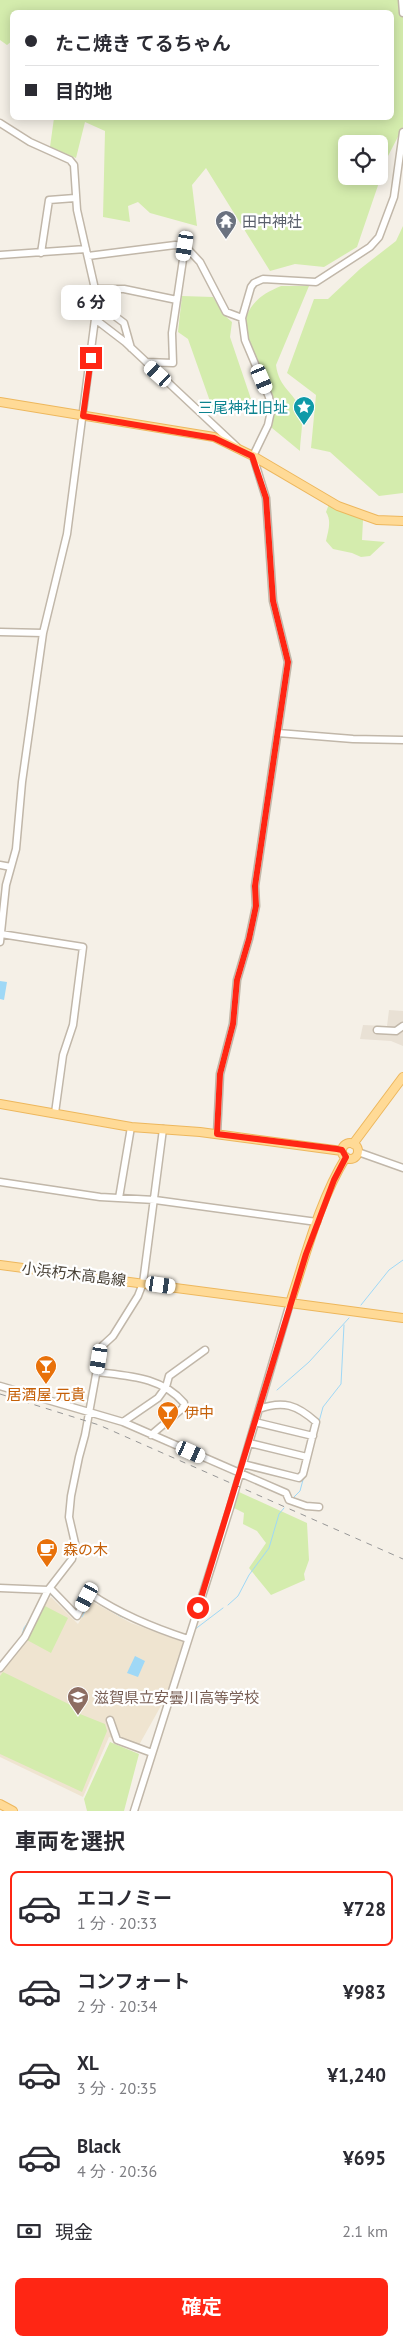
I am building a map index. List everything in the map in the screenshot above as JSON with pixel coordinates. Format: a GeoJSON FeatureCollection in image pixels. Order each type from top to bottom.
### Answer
{"type":"FeatureCollection","features":[{"type":"Feature","properties":{"kind":"main road"},"geometry":{"type":"LineString","coordinates":[[0,402],[214,438],[252,456],[338,506],[377,520],[403,521]]}},
{"type":"Feature","properties":{"kind":"main road"},"geometry":{"type":"LineString","coordinates":[[353,1144],[403,1077]]}},
{"type":"Feature","properties":{"kind":"main road"},"geometry":{"type":"LineString","coordinates":[[0,1104],[131,1127],[217,1134],[344,1154],[353,1158],[358,1152],[357,1147],[353,1144],[346,1144],[344,1154],[317,1222],[290,1303]]}},
{"type":"Feature","properties":{"kind":"main road","name":"小浜朽木高島線"},"geometry":{"type":"LineString","coordinates":[[0,1264],[402,1317]]}},
{"type":"Feature","properties":{"kind":"main road"},"geometry":{"type":"LineString","coordinates":[[0,1804],[13,1811]]}},
{"type":"Feature","properties":{"kind":"street"},"geometry":{"type":"LineString","coordinates":[[402,0],[403,13]]}},
{"type":"Feature","properties":{"kind":"street"},"geometry":{"type":"LineString","coordinates":[[0,123],[30,142],[70,160],[74,165],[76,198],[96,302],[67,534],[43,633],[22,782],[16,849],[6,885],[0,942]]}},
{"type":"Feature","properties":{"kind":"street"},"geometry":{"type":"LineString","coordinates":[[217,1134],[220,1074],[233,1024],[237,980],[256,906],[255,886],[288,662],[273,601],[266,498],[252,456],[268,425],[271,411],[269,397],[245,340],[242,318],[251,287],[259,280],[316,282],[363,253],[374,242],[384,224],[394,197],[403,132]]}},
{"type":"Feature","properties":{"kind":"street"},"geometry":{"type":"LineString","coordinates":[[41,253],[49,200],[76,198]]}},
{"type":"Feature","properties":{"kind":"street"},"geometry":{"type":"LineString","coordinates":[[0,255],[87,253],[174,245],[185,246],[200,262],[226,312],[242,318]]}},
{"type":"Feature","properties":{"kind":"street"},"geometry":{"type":"LineString","coordinates":[[146,362],[173,362],[172,333],[185,246]]}},
{"type":"Feature","properties":{"kind":"street"},"geometry":{"type":"LineString","coordinates":[[95,289],[124,289],[176,300]]}},
{"type":"Feature","properties":{"kind":"street"},"geometry":{"type":"LineString","coordinates":[[96,302],[124,323],[132,350]]}},
{"type":"Feature","properties":{"kind":"street"},"geometry":{"type":"LineString","coordinates":[[95,319],[221,430],[240,451]]}},
{"type":"Feature","properties":{"kind":"street"},"geometry":{"type":"LineString","coordinates":[[0,632],[43,633]]}},
{"type":"Feature","properties":{"kind":"street"},"geometry":{"type":"LineString","coordinates":[[278,733],[353,739],[403,740]]}},
{"type":"Feature","properties":{"kind":"street"},"geometry":{"type":"LineString","coordinates":[[0,865],[11,867]]}},
{"type":"Feature","properties":{"kind":"street"},"geometry":{"type":"LineString","coordinates":[[1,934],[83,947],[73,1025],[64,1055],[55,1113]]}},
{"type":"Feature","properties":{"kind":"street"},"geometry":{"type":"LineString","coordinates":[[377,1030],[396,1031],[403,1026]]}},
{"type":"Feature","properties":{"kind":"street"},"geometry":{"type":"LineString","coordinates":[[119,1198],[131,1127]]}},
{"type":"Feature","properties":{"kind":"street"},"geometry":{"type":"LineString","coordinates":[[0,1668],[25,1637],[49,1589],[68,1565],[74,1551],[75,1543],[69,1517],[78,1457],[89,1412],[101,1347],[113,1336],[138,1296],[143,1283],[163,1129]]}},
{"type":"Feature","properties":{"kind":"street"},"geometry":{"type":"LineString","coordinates":[[358,1152],[403,1168]]}},
{"type":"Feature","properties":{"kind":"street"},"geometry":{"type":"LineString","coordinates":[[0,1182],[119,1198],[155,1200],[317,1222]]}},
{"type":"Feature","properties":{"kind":"street"},"geometry":{"type":"LineString","coordinates":[[134,1811],[240,1474],[290,1303]]}},
{"type":"Feature","properties":{"kind":"street"},"geometry":{"type":"LineString","coordinates":[[123,1422],[158,1398],[166,1388],[169,1376],[205,1350]]}},
{"type":"Feature","properties":{"kind":"street"},"geometry":{"type":"LineString","coordinates":[[97,1372],[151,1380],[175,1392],[184,1403],[183,1408],[151,1435]]}},
{"type":"Feature","properties":{"kind":"street"},"geometry":{"type":"LineString","coordinates":[[0,1386],[123,1422],[286,1493],[289,1500],[306,1506],[319,1507]]}},
{"type":"Feature","properties":{"kind":"street"},"geometry":{"type":"LineString","coordinates":[[243,1464],[299,1478],[307,1457],[316,1422],[303,1410],[275,1403],[259,1409]]}},
{"type":"Feature","properties":{"kind":"street"},"geometry":{"type":"LineString","coordinates":[[255,1422],[312,1436]]}},
{"type":"Feature","properties":{"kind":"street"},"geometry":{"type":"LineString","coordinates":[[249,1443],[307,1457]]}},
{"type":"Feature","properties":{"kind":"street"},"geometry":{"type":"LineString","coordinates":[[0,1588],[49,1589],[77,1616],[87,1597],[92,1595],[140,1622],[188,1639]]}},
{"type":"Feature","properties":{"kind":"street"},"geometry":{"type":"LineString","coordinates":[[110,1720],[117,1740],[152,1753]]}},
{"type":"Feature","properties":{"kind":"shaded area"},"geometry":{"type":"Polygon","coordinates":[[[389,1010],[403,1011],[403,1046],[391,1041],[360,1039],[363,1025],[387,1026],[389,1010]]]}},
{"type":"Feature","properties":{"kind":"shaded area","name":"滋賀県立安曇川高等学校"},"geometry":{"type":"Polygon","coordinates":[[[51,1597],[78,1624],[91,1601],[131,1623],[183,1642],[167,1695],[139,1745],[109,1737],[83,1797],[0,1757],[0,1672],[25,1640],[42,1608],[51,1597]]]}},
{"type":"Feature","properties":{"kind":"green space"},"geometry":{"type":"Polygon","coordinates":[[[0,0],[403,0],[403,127],[388,156],[388,135],[338,135],[338,185],[378,185],[357,247],[324,267],[295,264],[270,271],[206,168],[192,185],[197,226],[150,213],[138,202],[128,206],[130,222],[103,217],[105,131],[85,122],[76,158],[50,147],[54,120],[394,120],[394,10],[10,10],[10,43],[7,45],[0,40],[0,0]]]}},
{"type":"Feature","properties":{"kind":"green space"},"geometry":{"type":"Polygon","coordinates":[[[403,226],[403,493],[379,496],[330,452],[311,448],[316,395],[287,373],[314,299],[328,299],[360,269],[396,241],[403,226]]]}},
{"type":"Feature","properties":{"kind":"green space"},"geometry":{"type":"Polygon","coordinates":[[[281,286],[309,286],[276,365],[283,385],[295,399],[301,411],[300,451],[272,428],[274,404],[270,390],[253,359],[245,338],[244,327],[247,315],[253,305],[265,294],[281,286]]]}},
{"type":"Feature","properties":{"kind":"green space"},"geometry":{"type":"Polygon","coordinates":[[[182,296],[213,297],[224,315],[232,322],[230,337],[251,399],[212,407],[188,339],[178,332],[182,296]]]}},
{"type":"Feature","properties":{"kind":"green space"},"geometry":{"type":"Polygon","coordinates":[[[329,504],[363,520],[362,540],[385,542],[370,556],[361,557],[333,549],[326,541],[329,522],[326,512],[329,504]]]}},
{"type":"Feature","properties":{"kind":"green space"},"geometry":{"type":"Polygon","coordinates":[[[239,1492],[307,1523],[309,1560],[304,1574],[305,1580],[271,1595],[249,1568],[266,1543],[257,1531],[243,1524],[244,1513],[232,1507],[239,1492]]]}},
{"type":"Feature","properties":{"kind":"green space"},"geometry":{"type":"Polygon","coordinates":[[[45,1606],[68,1618],[51,1653],[27,1640],[45,1606]]]}},
{"type":"Feature","properties":{"kind":"green space"},"geometry":{"type":"Polygon","coordinates":[[[3,1672],[81,1710],[80,1714],[105,1724],[107,1731],[82,1792],[0,1754],[0,1676],[3,1672]]]}},
{"type":"Feature","properties":{"kind":"green space"},"geometry":{"type":"Polygon","coordinates":[[[110,1742],[139,1754],[124,1811],[87,1811],[84,1799],[110,1742]]]}},
{"type":"Feature","properties":{"kind":"water"},"geometry":{"type":"Polygon","coordinates":[[[0,981],[7,982],[4,1000],[0,999],[0,981]]]}},
{"type":"Feature","properties":{"kind":"water"},"geometry":{"type":"Polygon","coordinates":[[[135,1656],[145,1661],[138,1677],[127,1673],[135,1656]]]}},
{"type":"Feature","properties":{"kind":"waterway"},"geometry":{"type":"LineString","coordinates":[[361,1305],[389,1270],[403,1260]]}},
{"type":"Feature","properties":{"kind":"waterway"},"geometry":{"type":"LineString","coordinates":[[277,1390],[309,1362],[349,1318]]}},
{"type":"Feature","properties":{"kind":"waterway"},"geometry":{"type":"LineString","coordinates":[[317,1429],[323,1407],[341,1384],[344,1325]]}},
{"type":"Feature","properties":{"kind":"waterway"},"geometry":{"type":"LineString","coordinates":[[292,1499],[300,1491],[304,1476]]}},
{"type":"Feature","properties":{"kind":"waterway"},"geometry":{"type":"LineString","coordinates":[[228,1605],[238,1596],[249,1575],[269,1548],[279,1514],[284,1508]]}},
{"type":"Feature","properties":{"kind":"waterway"},"geometry":{"type":"LineString","coordinates":[[51,1595],[61,1603]]}},
{"type":"Feature","properties":{"kind":"waterway"},"geometry":{"type":"LineString","coordinates":[[82,1617],[91,1599],[120,1616],[145,1626]]}},
{"type":"Feature","properties":{"kind":"waterway"},"geometry":{"type":"LineString","coordinates":[[194,1630],[223,1608]]}},
{"type":"Feature","properties":{"kind":"waterway"},"geometry":{"type":"LineString","coordinates":[[1,1662],[22,1635],[24,1628],[31,1618]]}},
{"type":"Feature","properties":{"kind":"railway"},"geometry":{"type":"LineString","coordinates":[[0,1394],[99,1425],[403,1559]]}},
{"type":"Feature","properties":{"kind":"place","name":"田中神社"},"geometry":{"type":"Point","coordinates":[226,240]}},
{"type":"Feature","properties":{"kind":"place","name":"三尾神社旧址"},"geometry":{"type":"Point","coordinates":[304,426]}},
{"type":"Feature","properties":{"kind":"place","name":"居酒屋 元貴"},"geometry":{"type":"Point","coordinates":[46,1385]}},
{"type":"Feature","properties":{"kind":"place","name":"伊中"},"geometry":{"type":"Point","coordinates":[168,1431]}},
{"type":"Feature","properties":{"kind":"place","name":"森の木"},"geometry":{"type":"Point","coordinates":[47,1568]}},
{"type":"Feature","properties":{"kind":"place","name":"滋賀県立安曇川高等学校"},"geometry":{"type":"Point","coordinates":[78,1716]}},
{"type":"Feature","properties":{"kind":"route"},"geometry":{"type":"LineString","coordinates":[[91,358],[83,416],[214,438],[252,456],[263,484],[269,520],[273,601],[288,662],[255,886],[256,906],[243,963],[237,980],[233,1024],[220,1074],[217,1134],[337,1149],[342,1150],[346,1157],[334,1180],[306,1254],[198,1608]]}}]}
